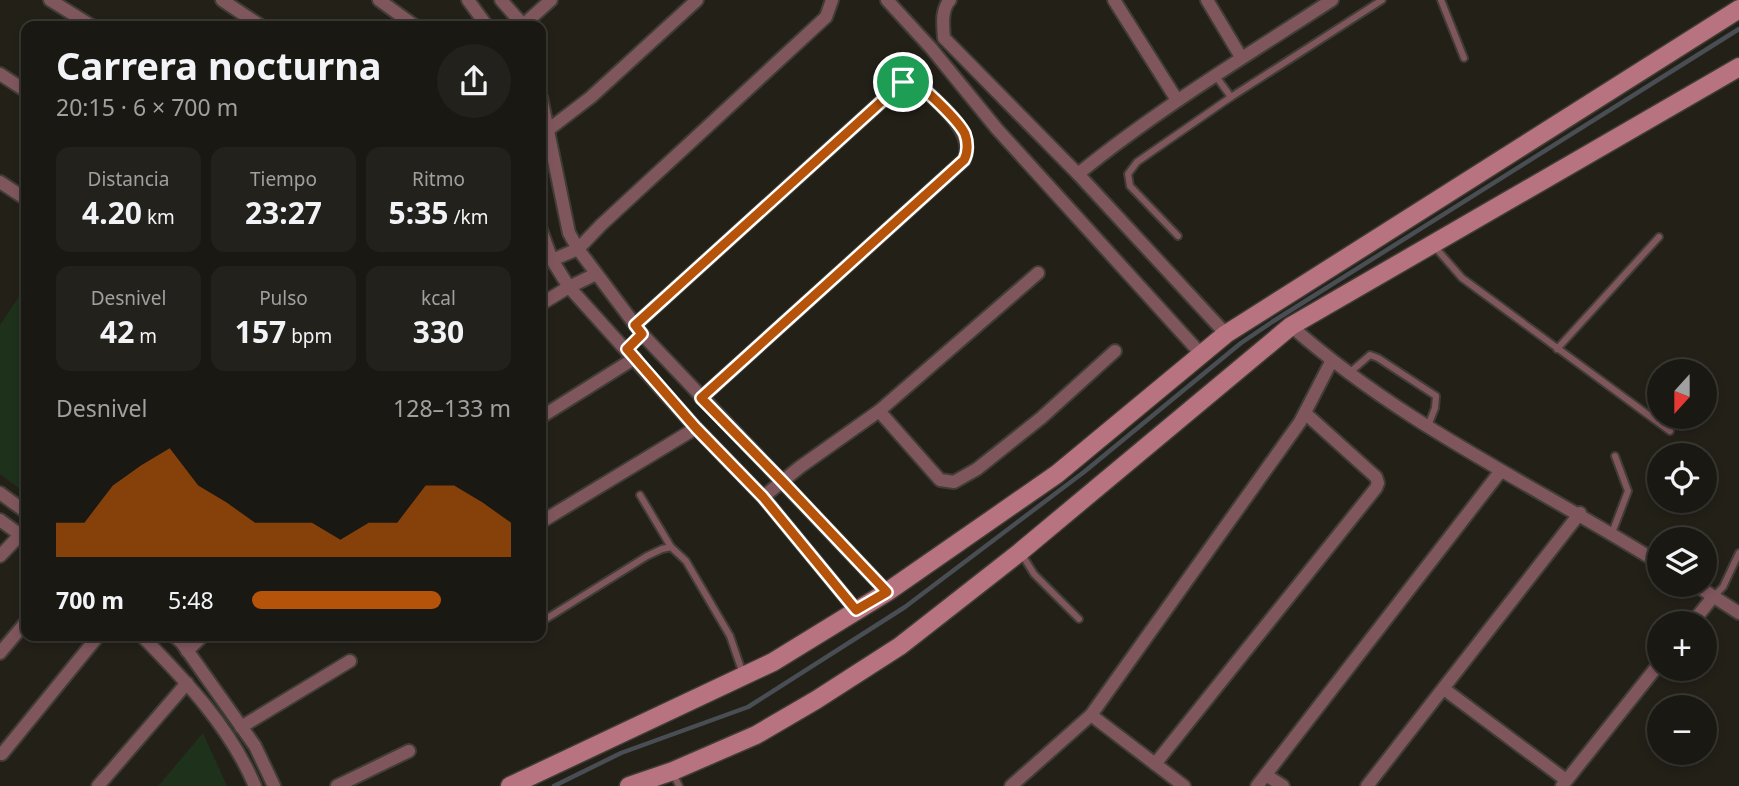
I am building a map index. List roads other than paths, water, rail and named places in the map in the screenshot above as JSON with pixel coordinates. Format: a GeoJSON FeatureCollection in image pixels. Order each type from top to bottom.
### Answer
{"type":"FeatureCollection","features":[{"type":"Feature","properties":{"kind":"street"},"geometry":{"type":"LineString","coordinates":[[50,0],[84,21]]}},
{"type":"Feature","properties":{"kind":"street"},"geometry":{"type":"LineString","coordinates":[[222,0],[254,21]]}},
{"type":"Feature","properties":{"kind":"street"},"geometry":{"type":"LineString","coordinates":[[379,0],[408,21]]}},
{"type":"Feature","properties":{"kind":"street"},"geometry":{"type":"LineString","coordinates":[[468,0],[483,21]]}},
{"type":"Feature","properties":{"kind":"street"},"geometry":{"type":"LineString","coordinates":[[501,0],[519,21]]}},
{"type":"Feature","properties":{"kind":"street"},"geometry":{"type":"LineString","coordinates":[[528,21],[551,0]]}},
{"type":"Feature","properties":{"kind":"street"},"geometry":{"type":"LineString","coordinates":[[546,132],[591,97],[697,0]]}},
{"type":"Feature","properties":{"kind":"street"},"geometry":{"type":"LineString","coordinates":[[552,260],[578,249],[826,17],[832,0]]}},
{"type":"Feature","properties":{"kind":"street"},"geometry":{"type":"LineString","coordinates":[[887,0],[931,48],[997,130],[1201,354]]}},
{"type":"Feature","properties":{"kind":"street"},"geometry":{"type":"LineString","coordinates":[[950,0],[946,4],[943,20],[944,38],[1079,174],[1226,334]]}},
{"type":"Feature","properties":{"kind":"street"},"geometry":{"type":"LineString","coordinates":[[1114,0],[1177,100]]}},
{"type":"Feature","properties":{"kind":"street"},"geometry":{"type":"LineString","coordinates":[[1207,0],[1241,57]]}},
{"type":"Feature","properties":{"kind":"street"},"geometry":{"type":"LineString","coordinates":[[1079,174],[1177,100],[1314,5],[1332,0]]}},
{"type":"Feature","properties":{"kind":"street"},"geometry":{"type":"LineString","coordinates":[[510,786],[773,662],[887,592],[1057,474],[1226,334],[1739,9]]}},
{"type":"Feature","properties":{"kind":"street"},"geometry":{"type":"LineString","coordinates":[[629,786],[676,778],[816,700],[900,646],[1020,552],[1291,326],[1739,67]]}},
{"type":"Feature","properties":{"kind":"street"},"geometry":{"type":"LineString","coordinates":[[0,74],[21,88]]}},
{"type":"Feature","properties":{"kind":"street"},"geometry":{"type":"LineString","coordinates":[[546,412],[631,353],[638,329],[903,82],[910,80],[918,84],[958,124],[966,136],[967,155],[964,160],[701,398]]}},
{"type":"Feature","properties":{"kind":"street"},"geometry":{"type":"LineString","coordinates":[[546,137],[569,233],[596,274],[638,329],[701,398],[887,592]]}},
{"type":"Feature","properties":{"kind":"street"},"geometry":{"type":"LineString","coordinates":[[0,181],[21,196]]}},
{"type":"Feature","properties":{"kind":"street"},"geometry":{"type":"LineString","coordinates":[[546,244],[552,260],[569,286],[696,428],[763,497],[856,610]]}},
{"type":"Feature","properties":{"kind":"street"},"geometry":{"type":"LineString","coordinates":[[763,497],[879,411],[1038,273]]}},
{"type":"Feature","properties":{"kind":"street"},"geometry":{"type":"LineString","coordinates":[[546,301],[569,286],[596,274]]}},
{"type":"Feature","properties":{"kind":"street"},"geometry":{"type":"LineString","coordinates":[[1291,326],[1331,362],[1427,428],[1500,472],[1580,513],[1647,555]]}},
{"type":"Feature","properties":{"kind":"street"},"geometry":{"type":"LineString","coordinates":[[879,411],[940,480],[954,482],[977,468],[1041,418],[1115,351]]}},
{"type":"Feature","properties":{"kind":"street"},"geometry":{"type":"LineString","coordinates":[[1011,786],[1091,715],[1305,413],[1331,362]]}},
{"type":"Feature","properties":{"kind":"street"},"geometry":{"type":"LineString","coordinates":[[1155,765],[1376,488],[1376,477],[1305,413]]}},
{"type":"Feature","properties":{"kind":"street"},"geometry":{"type":"LineString","coordinates":[[546,519],[696,428]]}},
{"type":"Feature","properties":{"kind":"street"},"geometry":{"type":"LineString","coordinates":[[1257,786],[1500,472]]}},
{"type":"Feature","properties":{"kind":"street"},"geometry":{"type":"LineString","coordinates":[[0,493],[21,508]]}},
{"type":"Feature","properties":{"kind":"street"},"geometry":{"type":"LineString","coordinates":[[1367,786],[1580,513]]}},
{"type":"Feature","properties":{"kind":"street"},"geometry":{"type":"LineString","coordinates":[[0,520],[21,536]]}},
{"type":"Feature","properties":{"kind":"street"},"geometry":{"type":"LineString","coordinates":[[0,556],[21,539]]}},
{"type":"Feature","properties":{"kind":"street"},"geometry":{"type":"LineString","coordinates":[[1702,611],[1713,597],[1739,613]]}},
{"type":"Feature","properties":{"kind":"street"},"geometry":{"type":"LineString","coordinates":[[0,653],[21,628]]}},
{"type":"Feature","properties":{"kind":"street"},"geometry":{"type":"LineString","coordinates":[[2,754],[94,641]]}},
{"type":"Feature","properties":{"kind":"street"},"geometry":{"type":"LineString","coordinates":[[147,641],[187,683],[224,729],[256,786]]}},
{"type":"Feature","properties":{"kind":"street"},"geometry":{"type":"LineString","coordinates":[[178,641],[255,746],[274,786]]}},
{"type":"Feature","properties":{"kind":"street"},"geometry":{"type":"LineString","coordinates":[[187,651],[198,641]]}},
{"type":"Feature","properties":{"kind":"street"},"geometry":{"type":"LineString","coordinates":[[241,727],[350,661]]}},
{"type":"Feature","properties":{"kind":"street"},"geometry":{"type":"LineString","coordinates":[[1444,689],[1564,783],[1647,679]]}},
{"type":"Feature","properties":{"kind":"street"},"geometry":{"type":"LineString","coordinates":[[98,786],[187,683]]}},
{"type":"Feature","properties":{"kind":"street"},"geometry":{"type":"LineString","coordinates":[[1091,715],[1184,786]]}},
{"type":"Feature","properties":{"kind":"street"},"geometry":{"type":"LineString","coordinates":[[337,786],[409,751]]}},
{"type":"Feature","properties":{"kind":"street"},"geometry":{"type":"LineString","coordinates":[[1266,775],[1283,786]]}},
{"type":"Feature","properties":{"kind":"lane"},"geometry":{"type":"LineString","coordinates":[[1178,236],[1130,186],[1128,174],[1137,162],[1231,97],[1382,0]]}},
{"type":"Feature","properties":{"kind":"lane"},"geometry":{"type":"LineString","coordinates":[[1441,0],[1464,58]]}},
{"type":"Feature","properties":{"kind":"lane"},"geometry":{"type":"LineString","coordinates":[[1215,75],[1231,97]]}},
{"type":"Feature","properties":{"kind":"lane"},"geometry":{"type":"LineString","coordinates":[[1557,349],[1659,237]]}},
{"type":"Feature","properties":{"kind":"lane"},"geometry":{"type":"LineString","coordinates":[[1433,244],[1462,278],[1670,431]]}},
{"type":"Feature","properties":{"kind":"lane"},"geometry":{"type":"LineString","coordinates":[[1348,374],[1370,355],[1436,396],[1435,408],[1427,428]]}},
{"type":"Feature","properties":{"kind":"lane"},"geometry":{"type":"LineString","coordinates":[[1612,533],[1628,491],[1615,456]]}},
{"type":"Feature","properties":{"kind":"lane"},"geometry":{"type":"LineString","coordinates":[[640,495],[671,547],[686,562],[730,636],[743,676]]}},
{"type":"Feature","properties":{"kind":"lane"},"geometry":{"type":"LineString","coordinates":[[546,619],[647,556],[662,548],[671,547]]}},
{"type":"Feature","properties":{"kind":"lane"},"geometry":{"type":"LineString","coordinates":[[1020,552],[1034,574],[1079,619]]}},
{"type":"Feature","properties":{"kind":"lane"},"geometry":{"type":"LineString","coordinates":[[1717,593],[1723,587],[1739,553]]}},
{"type":"Feature","properties":{"kind":"waterway"},"geometry":{"type":"LineString","coordinates":[[554,786],[621,753],[748,707],[905,607],[1084,472],[1241,343],[1739,29]]}}]}
